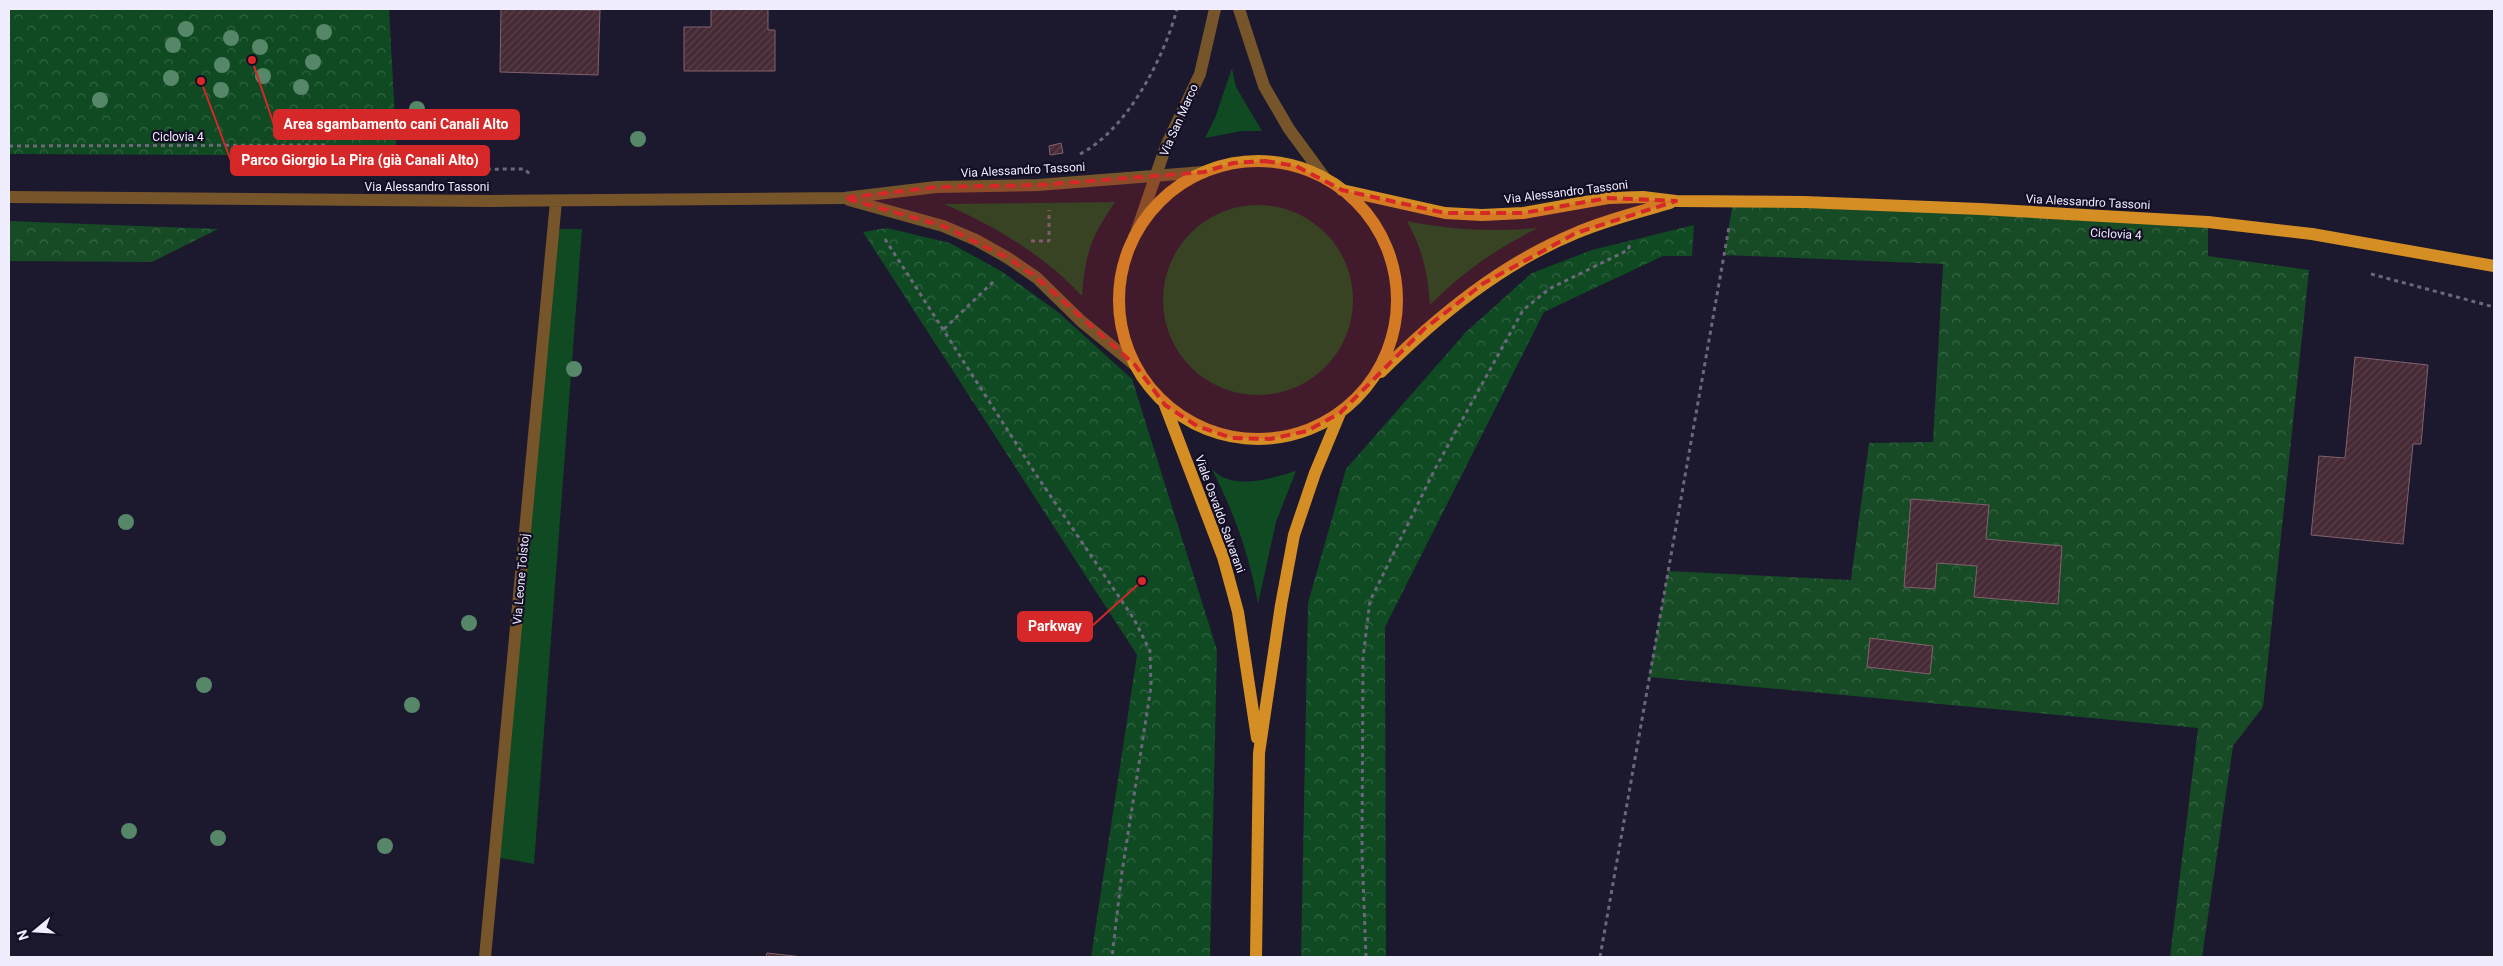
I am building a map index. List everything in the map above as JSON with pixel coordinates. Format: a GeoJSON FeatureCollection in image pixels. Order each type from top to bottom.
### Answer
{"type":"FeatureCollection","features":[{"type":"Feature","properties":{"kind":"main road"},"geometry":{"type":"LineString","coordinates":[[1265,161],[1296,166],[1324,178],[1342,190],[1362,208],[1378,230],[1389,254],[1395,280],[1397,307],[1392,334],[1384,359],[1370,382],[1340,413],[1307,431],[1270,439],[1232,438],[1197,426],[1165,405],[1148,386],[1135,365],[1122,332],[1119,297],[1124,262],[1137,230],[1155,206],[1178,186],[1204,172],[1233,163],[1265,161]]}},
{"type":"Feature","properties":{"kind":"main road","name":"Via Alessandro Tassoni"},"geometry":{"type":"LineString","coordinates":[[1342,190],[1445,213],[1482,215],[1523,212],[1608,198],[1643,197],[1676,201],[1804,202],[1980,209],[2208,222],[2312,234],[2494,266]]}},
{"type":"Feature","properties":{"kind":"main road","name":"Via Alessandro Tassoni"},"geometry":{"type":"LineString","coordinates":[[1370,382],[1424,329],[1484,283],[1514,264],[1576,233],[1676,201]]}},
{"type":"Feature","properties":{"kind":"main road","name":"Viale Osvaldo Salvarani"},"geometry":{"type":"LineString","coordinates":[[1165,405],[1223,557],[1238,612],[1259,753]]}},
{"type":"Feature","properties":{"kind":"main road","name":"Viale Osvaldo Salvarani"},"geometry":{"type":"LineString","coordinates":[[1256,957],[1259,753],[1281,605],[1294,535],[1315,473],[1340,413]]}},
{"type":"Feature","properties":{"kind":"street","name":"Via San Marco"},"geometry":{"type":"LineString","coordinates":[[1137,230],[1166,146],[1200,74],[1216,9]]}},
{"type":"Feature","properties":{"kind":"street"},"geometry":{"type":"LineString","coordinates":[[1239,9],[1264,86],[1289,129],[1324,178]]}},
{"type":"Feature","properties":{"kind":"street","name":"Via Alessandro Tassoni"},"geometry":{"type":"LineString","coordinates":[[9,197],[153,200],[556,201],[844,198],[936,187],[1038,185],[1204,172]]}},
{"type":"Feature","properties":{"kind":"street","name":"Via Alessandro Tassoni"},"geometry":{"type":"LineString","coordinates":[[844,198],[943,226],[1008,258],[1037,278],[1081,321],[1135,365]]}},
{"type":"Feature","properties":{"kind":"street","name":"Via Leone Tolstoj"},"geometry":{"type":"LineString","coordinates":[[485,957],[556,201]]}},
{"type":"Feature","properties":{"kind":"path","name":"Ciclovia 4"},"geometry":{"type":"LineString","coordinates":[[9,146],[327,145],[335,170],[524,169],[556,201]]}},
{"type":"Feature","properties":{"kind":"path"},"geometry":{"type":"LineString","coordinates":[[1600,957],[1730,224],[1721,224]]}},
{"type":"Feature","properties":{"kind":"path"},"geometry":{"type":"LineString","coordinates":[[1366,957],[1362,853],[1363,658],[1370,601],[1436,468],[1523,310],[1549,289],[1628,250],[1633,234]]}},
{"type":"Feature","properties":{"kind":"path"},"geometry":{"type":"LineString","coordinates":[[884,237],[1037,476],[1134,619],[1150,651],[1151,688],[1122,872],[1112,957]]}},
{"type":"Feature","properties":{"kind":"path"},"geometry":{"type":"LineString","coordinates":[[2366,272],[2494,308]]}},
{"type":"Feature","properties":{"kind":"highlighted area"},"geometry":{"type":"Polygon","coordinates":[[[1265,161],[1296,166],[1342,190],[1445,213],[1523,213],[1608,198],[1676,201],[1576,233],[1484,283],[1424,329],[1340,413],[1307,431],[1270,439],[1232,438],[1197,426],[1165,405],[1135,365],[1037,278],[1008,258],[943,226],[844,198],[936,187],[1038,185],[1204,172],[1233,163],[1265,161]]]}},
{"type":"Feature","properties":{"kind":"green space"},"geometry":{"type":"Polygon","coordinates":[[[9,9],[389,9],[397,156],[9,154],[9,9]]]}},
{"type":"Feature","properties":{"kind":"green space"},"geometry":{"type":"Polygon","coordinates":[[[1232,68],[1236,87],[1262,131],[1242,131],[1205,138],[1215,118],[1232,68]]]}},
{"type":"Feature","properties":{"kind":"green space"},"geometry":{"type":"Polygon","coordinates":[[[1115,202],[1100,226],[1087,257],[1082,296],[1052,267],[1018,243],[982,222],[944,204],[1115,202]]]}},
{"type":"Feature","properties":{"kind":"green space"},"geometry":{"type":"Polygon","coordinates":[[[1733,202],[2208,222],[2208,256],[2309,270],[2263,707],[2233,746],[2202,957],[2170,957],[2198,728],[1649,677],[1668,571],[1851,580],[1869,443],[1933,442],[1943,264],[1724,255],[1733,202]]]}},
{"type":"Feature","properties":{"kind":"green space"},"geometry":{"type":"Polygon","coordinates":[[[1258,205],[1276,207],[1294,213],[1311,221],[1325,233],[1337,247],[1345,264],[1351,282],[1353,300],[1351,318],[1345,336],[1337,353],[1325,367],[1311,379],[1294,387],[1276,393],[1258,395],[1240,393],[1222,387],[1205,379],[1191,367],[1179,353],[1171,336],[1165,318],[1163,300],[1165,282],[1171,264],[1179,247],[1191,233],[1205,221],[1222,213],[1240,207],[1258,205]]]}},
{"type":"Feature","properties":{"kind":"green space"},"geometry":{"type":"Polygon","coordinates":[[[9,221],[218,229],[152,262],[9,261],[9,221]]]}},
{"type":"Feature","properties":{"kind":"green space"},"geometry":{"type":"Polygon","coordinates":[[[1407,221],[1472,229],[1538,228],[1508,244],[1481,262],[1430,305],[1428,283],[1423,262],[1417,241],[1407,221]]]}},
{"type":"Feature","properties":{"kind":"green space"},"geometry":{"type":"Polygon","coordinates":[[[1694,225],[1692,256],[1663,256],[1544,312],[1385,627],[1386,957],[1301,957],[1308,603],[1346,469],[1466,332],[1532,273],[1592,250],[1694,225]]]}},
{"type":"Feature","properties":{"kind":"green space"},"geometry":{"type":"Polygon","coordinates":[[[887,228],[950,243],[1001,271],[1058,312],[1132,379],[1217,650],[1210,957],[1091,957],[1137,655],[863,232],[887,228]]]}},
{"type":"Feature","properties":{"kind":"green space"},"geometry":{"type":"Polygon","coordinates":[[[553,229],[582,229],[534,864],[495,857],[553,229]]]}},
{"type":"Feature","properties":{"kind":"green space"},"geometry":{"type":"Polygon","coordinates":[[[1212,469],[1220,476],[1242,482],[1261,480],[1296,471],[1276,522],[1258,604],[1251,569],[1240,535],[1212,469]]]}},
{"type":"Feature","properties":{"kind":"building"},"geometry":{"type":"Polygon","coordinates":[[[501,9],[600,10],[598,75],[500,72],[501,9]]]}},
{"type":"Feature","properties":{"kind":"building"},"geometry":{"type":"Polygon","coordinates":[[[711,9],[768,9],[768,30],[775,30],[775,71],[684,71],[684,27],[711,27],[711,9]]]}},
{"type":"Feature","properties":{"kind":"building"},"geometry":{"type":"Polygon","coordinates":[[[1061,143],[1063,153],[1050,155],[1049,146],[1061,143]]]}},
{"type":"Feature","properties":{"kind":"building"},"geometry":{"type":"Polygon","coordinates":[[[2355,357],[2428,365],[2421,444],[2413,444],[2403,544],[2311,535],[2319,456],[2345,458],[2355,357]]]}},
{"type":"Feature","properties":{"kind":"building"},"geometry":{"type":"Polygon","coordinates":[[[1911,499],[1989,505],[1986,539],[2062,546],[2058,604],[1974,597],[1977,566],[1937,563],[1935,589],[1904,587],[1911,499]]]}},
{"type":"Feature","properties":{"kind":"building"},"geometry":{"type":"Polygon","coordinates":[[[1870,638],[1933,646],[1930,674],[1867,667],[1870,638]]]}},
{"type":"Feature","properties":{"kind":"building"},"geometry":{"type":"Polygon","coordinates":[[[767,953],[803,957],[766,957],[767,953]]]}},
{"type":"Feature","properties":{"kind":"place","name":"Area sgambamento cani Canali Alto"},"geometry":{"type":"Point","coordinates":[252,60]}},
{"type":"Feature","properties":{"kind":"place","name":"Parco Giorgio La Pira (già Canali Alto)"},"geometry":{"type":"Point","coordinates":[201,81]}},
{"type":"Feature","properties":{"kind":"place","name":"Parkway"},"geometry":{"type":"Point","coordinates":[1142,581]}}]}
